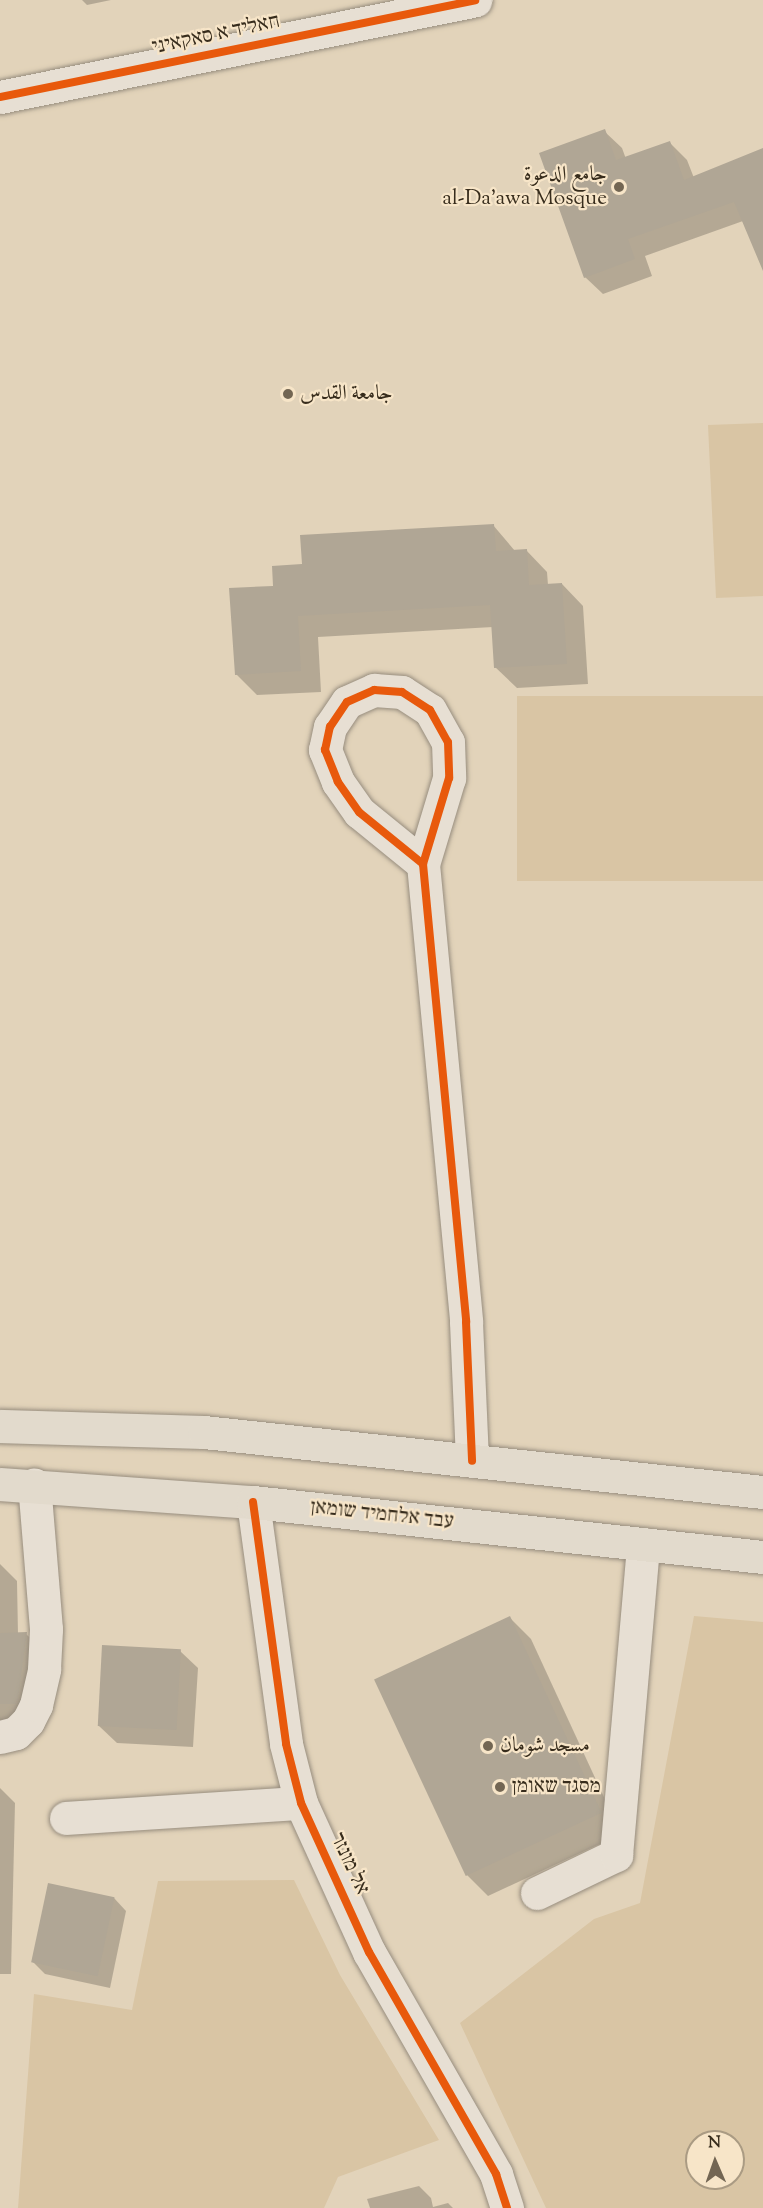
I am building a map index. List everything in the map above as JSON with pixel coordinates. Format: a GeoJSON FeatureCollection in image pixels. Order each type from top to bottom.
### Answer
{"type":"FeatureCollection","features":[{"type":"Feature","properties":{"kind":"main road"},"geometry":{"type":"LineString","coordinates":[[0,1426],[204,1432],[763,1492]]}},
{"type":"Feature","properties":{"kind":"main road","name":"עבד אלחמיד שומאן"},"geometry":{"type":"LineString","coordinates":[[0,1485],[34,1484],[253,1502],[763,1557]]}},
{"type":"Feature","properties":{"kind":"street","name":"חאליד א סאקאיני"},"geometry":{"type":"LineString","coordinates":[[0,97],[475,0]]}},
{"type":"Feature","properties":{"kind":"street"},"geometry":{"type":"LineString","coordinates":[[423,864],[359,812],[338,782],[325,750],[330,727],[346,702],[374,690],[402,692],[430,710],[448,742],[449,778],[423,864],[466,1322],[472,1461]]}},
{"type":"Feature","properties":{"kind":"street"},"geometry":{"type":"LineString","coordinates":[[0,1737],[16,1733],[28,1721],[36,1705],[44,1669],[46,1629],[34,1484]]}},
{"type":"Feature","properties":{"kind":"street","name":"אל מונזר"},"geometry":{"type":"LineString","coordinates":[[253,1502],[286,1744],[301,1803],[369,1952],[496,2174],[507,2208]]}},
{"type":"Feature","properties":{"kind":"street"},"geometry":{"type":"LineString","coordinates":[[537,1893],[616,1854],[643,1544]]}},
{"type":"Feature","properties":{"kind":"street"},"geometry":{"type":"LineString","coordinates":[[66,1818],[301,1803]]}},
{"type":"Feature","properties":{"kind":"shaded area"},"geometry":{"type":"Polygon","coordinates":[[[763,423],[763,596],[716,598],[708,425],[763,423]]]}},
{"type":"Feature","properties":{"kind":"shaded area"},"geometry":{"type":"Polygon","coordinates":[[[517,696],[763,696],[763,881],[517,881],[517,696]]]}},
{"type":"Feature","properties":{"kind":"shaded area"},"geometry":{"type":"Polygon","coordinates":[[[694,1616],[763,1622],[763,2208],[546,2208],[460,2023],[594,1919],[640,1903],[694,1616]]]}},
{"type":"Feature","properties":{"kind":"shaded area"},"geometry":{"type":"Polygon","coordinates":[[[294,1880],[340,1975],[439,2140],[338,2177],[324,2208],[18,2208],[34,1994],[132,2010],[158,1881],[294,1880]]]}},
{"type":"Feature","properties":{"kind":"building","name":"جامع الدعوة al-Da'awa Mosque"},"geometry":{"type":"Polygon","coordinates":[[[605,129],[616,160],[670,141],[684,180],[763,148],[763,271],[734,202],[628,239],[635,259],[584,278],[539,153],[605,129]]]}},
{"type":"Feature","properties":{"kind":"building"},"geometry":{"type":"Polygon","coordinates":[[[494,524],[496,551],[527,549],[529,585],[562,583],[567,664],[494,668],[490,605],[298,616],[301,671],[235,675],[229,588],[273,586],[272,566],[302,564],[300,535],[494,524]]]}},
{"type":"Feature","properties":{"kind":"building","name":"مسجد شومان"},"geometry":{"type":"Polygon","coordinates":[[[510,1616],[602,1813],[466,1876],[374,1679],[510,1616]]]}},
{"type":"Feature","properties":{"kind":"building"},"geometry":{"type":"Polygon","coordinates":[[[27,1632],[18,1699],[16,1704],[0,1704],[0,1633],[27,1632]]]}},
{"type":"Feature","properties":{"kind":"building"},"geometry":{"type":"Polygon","coordinates":[[[102,1645],[181,1649],[177,1730],[98,1726],[102,1645]]]}},
{"type":"Feature","properties":{"kind":"building"},"geometry":{"type":"Polygon","coordinates":[[[48,1883],[115,1897],[98,1976],[31,1962],[48,1883]]]}},
{"type":"Feature","properties":{"kind":"cycle path"},"geometry":{"type":"LineString","coordinates":[[0,97],[475,0]]}},
{"type":"Feature","properties":{"kind":"cycle path"},"geometry":{"type":"LineString","coordinates":[[423,864],[359,812],[338,782],[325,750],[330,727],[347,702],[374,690],[402,692],[430,710],[448,742],[449,778],[423,864],[466,1322],[472,1461]]}},
{"type":"Feature","properties":{"kind":"cycle path"},"geometry":{"type":"LineString","coordinates":[[253,1502],[286,1744],[301,1803],[369,1952],[496,2174],[507,2208]]}},
{"type":"Feature","properties":{"kind":"place","name":"جامع الدعوة al-Da'awa Mosque"},"geometry":{"type":"Point","coordinates":[619,187]}},
{"type":"Feature","properties":{"kind":"place","name":"جامعة القدس"},"geometry":{"type":"Point","coordinates":[288,394]}},
{"type":"Feature","properties":{"kind":"place","name":"مسجد شومان"},"geometry":{"type":"Point","coordinates":[488,1746]}},
{"type":"Feature","properties":{"kind":"place","name":"מסגד שאומן"},"geometry":{"type":"Point","coordinates":[500,1787]}}]}
